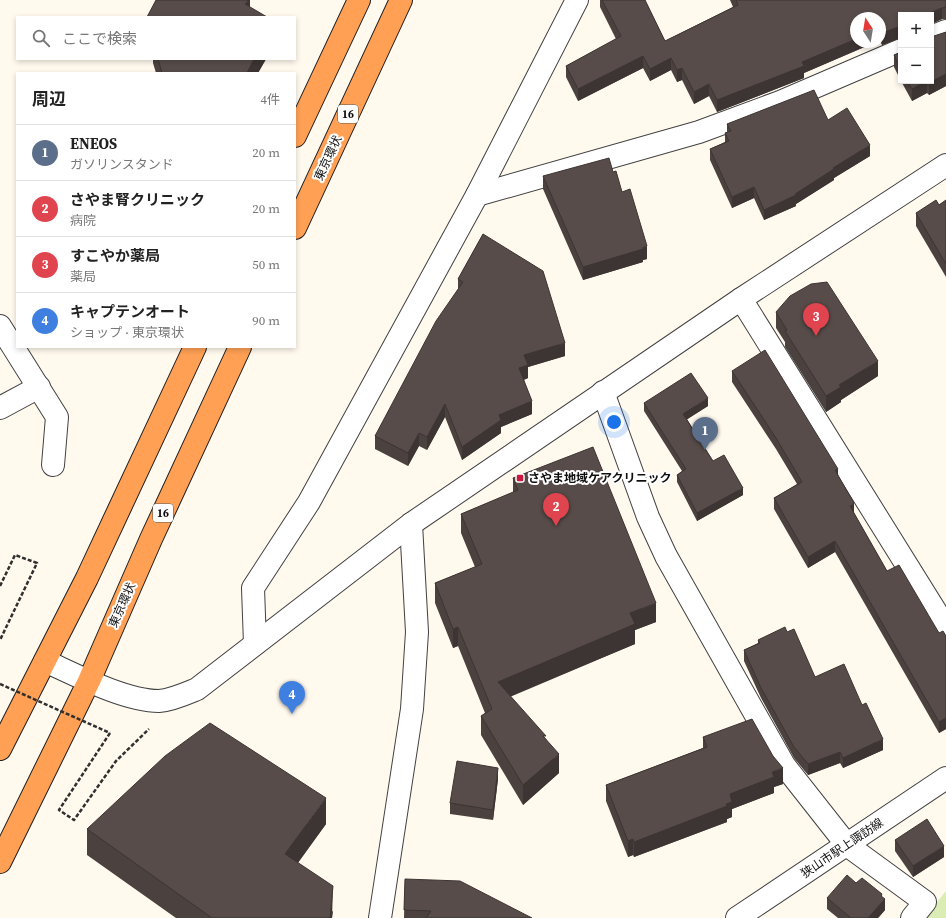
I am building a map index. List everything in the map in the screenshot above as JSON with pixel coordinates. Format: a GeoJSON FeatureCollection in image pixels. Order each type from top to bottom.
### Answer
{"type":"FeatureCollection","features":[{"type":"Feature","properties":{"kind":"highway"},"geometry":{"type":"LineString","coordinates":[[296,134],[359,0]]}},
{"type":"Feature","properties":{"kind":"highway","name":"東京環状"},"geometry":{"type":"LineString","coordinates":[[296,226],[401,0]]}},
{"type":"Feature","properties":{"kind":"highway"},"geometry":{"type":"LineString","coordinates":[[0,749],[87,578],[196,348]]}},
{"type":"Feature","properties":{"kind":"highway","name":"東京環状"},"geometry":{"type":"LineString","coordinates":[[0,862],[89,681],[151,539],[240,348]]}},
{"type":"Feature","properties":{"kind":"street"},"geometry":{"type":"LineString","coordinates":[[255,644],[253,588],[309,502],[477,195],[577,0]]}},
{"type":"Feature","properties":{"kind":"street"},"geometry":{"type":"LineString","coordinates":[[934,36],[946,31]]}},
{"type":"Feature","properties":{"kind":"street"},"geometry":{"type":"LineString","coordinates":[[477,195],[698,132],[780,102],[898,51]]}},
{"type":"Feature","properties":{"kind":"street"},"geometry":{"type":"LineString","coordinates":[[45,661],[89,681],[137,698],[159,701],[178,697],[197,689],[411,524],[741,299],[946,165]]}},
{"type":"Feature","properties":{"kind":"street"},"geometry":{"type":"LineString","coordinates":[[741,299],[946,628]]}},
{"type":"Feature","properties":{"kind":"street"},"geometry":{"type":"LineString","coordinates":[[0,326],[40,387],[57,417],[53,465]]}},
{"type":"Feature","properties":{"kind":"street"},"geometry":{"type":"LineString","coordinates":[[0,408],[40,387]]}},
{"type":"Feature","properties":{"kind":"street"},"geometry":{"type":"LineString","coordinates":[[603,392],[648,517],[666,556],[784,765],[847,845],[924,902],[912,918]]}},
{"type":"Feature","properties":{"kind":"street"},"geometry":{"type":"LineString","coordinates":[[380,918],[412,709],[417,632],[411,524]]}},
{"type":"Feature","properties":{"kind":"street","name":"狭山市駅上諏訪線"},"geometry":{"type":"LineString","coordinates":[[738,918],[946,778]]}},
{"type":"Feature","properties":{"kind":"path"},"geometry":{"type":"LineString","coordinates":[[0,586],[16,555],[37,563],[0,640]]}},
{"type":"Feature","properties":{"kind":"path"},"geometry":{"type":"LineString","coordinates":[[0,684],[110,732],[59,810],[74,820],[116,761],[151,727]]}},
{"type":"Feature","properties":{"kind":"green space"},"geometry":{"type":"Polygon","coordinates":[[[946,891],[946,918],[924,918],[946,891]]]}},
{"type":"Feature","properties":{"kind":"building"},"geometry":{"type":"Polygon","coordinates":[[[156,0],[248,0],[245,4],[265,16],[148,16],[156,0]]]}},
{"type":"Feature","properties":{"kind":"building"},"geometry":{"type":"Polygon","coordinates":[[[602,0],[645,0],[665,41],[738,5],[736,0],[946,0],[946,7],[932,12],[898,12],[898,27],[886,32],[886,12],[850,12],[850,42],[802,62],[804,66],[717,100],[709,84],[694,92],[682,68],[677,70],[671,58],[650,69],[643,56],[578,89],[566,66],[621,36],[602,0]]]}},
{"type":"Feature","properties":{"kind":"building"},"geometry":{"type":"Polygon","coordinates":[[[946,32],[946,74],[934,80],[934,48],[934,36],[946,32]]]}},
{"type":"Feature","properties":{"kind":"building"},"geometry":{"type":"Polygon","coordinates":[[[898,53],[898,63],[894,55],[898,53]]]}},
{"type":"Feature","properties":{"kind":"building"},"geometry":{"type":"Polygon","coordinates":[[[158,60],[254,60],[248,72],[162,72],[158,60]]]}},
{"type":"Feature","properties":{"kind":"building"},"geometry":{"type":"Polygon","coordinates":[[[909,84],[921,84],[912,89],[909,84]]]}},
{"type":"Feature","properties":{"kind":"building"},"geometry":{"type":"Polygon","coordinates":[[[814,90],[828,120],[847,108],[870,145],[833,168],[834,169],[795,194],[796,195],[764,210],[754,187],[732,197],[710,149],[729,141],[725,133],[731,131],[727,124],[814,90]]]}},
{"type":"Feature","properties":{"kind":"building"},"geometry":{"type":"Polygon","coordinates":[[[609,158],[613,172],[616,171],[622,192],[630,189],[647,246],[643,247],[643,249],[583,267],[543,176],[609,158]]]}},
{"type":"Feature","properties":{"kind":"building"},"geometry":{"type":"Polygon","coordinates":[[[936,200],[939,205],[946,200],[946,264],[916,213],[936,200]]]}},
{"type":"Feature","properties":{"kind":"building"},"geometry":{"type":"Polygon","coordinates":[[[483,234],[543,271],[565,343],[524,355],[528,365],[519,368],[532,401],[499,415],[501,420],[462,447],[445,404],[427,437],[419,433],[408,453],[375,436],[436,321],[463,282],[458,279],[483,234]]]}},
{"type":"Feature","properties":{"kind":"building"},"geometry":{"type":"Polygon","coordinates":[[[827,282],[878,361],[839,385],[841,387],[826,396],[785,331],[787,330],[776,312],[790,296],[811,284],[827,282]]]}},
{"type":"Feature","properties":{"kind":"building"},"geometry":{"type":"Polygon","coordinates":[[[765,350],[838,469],[835,470],[854,503],[850,506],[887,571],[899,565],[939,633],[943,631],[946,636],[946,718],[939,722],[835,541],[808,557],[774,498],[802,482],[776,438],[732,371],[765,350]]]}},
{"type":"Feature","properties":{"kind":"building"},"geometry":{"type":"Polygon","coordinates":[[[691,373],[708,398],[683,414],[713,461],[724,455],[743,488],[697,513],[677,475],[686,469],[644,403],[691,373]]]}},
{"type":"Feature","properties":{"kind":"building"},"geometry":{"type":"Polygon","coordinates":[[[593,447],[656,603],[630,613],[635,624],[498,682],[546,736],[543,736],[559,754],[523,785],[481,716],[492,709],[458,627],[453,629],[435,583],[482,564],[461,514],[518,490],[513,478],[593,447]]]}},
{"type":"Feature","properties":{"kind":"building"},"geometry":{"type":"Polygon","coordinates":[[[785,627],[787,632],[794,629],[815,677],[844,664],[862,705],[866,703],[883,739],[843,758],[840,752],[808,764],[794,747],[761,688],[744,650],[760,643],[758,640],[785,627]]]}},
{"type":"Feature","properties":{"kind":"building"},"geometry":{"type":"Polygon","coordinates":[[[752,719],[773,756],[783,768],[772,772],[774,777],[730,794],[732,802],[726,804],[727,806],[634,842],[633,839],[628,841],[606,785],[707,747],[703,737],[752,719]]]}},
{"type":"Feature","properties":{"kind":"building"},"geometry":{"type":"Polygon","coordinates":[[[210,723],[326,798],[285,854],[333,886],[330,918],[212,918],[87,829],[165,756],[210,723]]]}},
{"type":"Feature","properties":{"kind":"building"},"geometry":{"type":"Polygon","coordinates":[[[457,761],[498,768],[493,810],[450,803],[457,761]]]}},
{"type":"Feature","properties":{"kind":"building"},"geometry":{"type":"Polygon","coordinates":[[[927,819],[944,846],[913,866],[895,840],[927,819]]]}},
{"type":"Feature","properties":{"kind":"building"},"geometry":{"type":"Polygon","coordinates":[[[847,875],[856,883],[862,878],[882,894],[881,896],[885,899],[868,918],[851,918],[827,898],[847,875]]]}},
{"type":"Feature","properties":{"kind":"building"},"geometry":{"type":"Polygon","coordinates":[[[405,879],[460,881],[532,918],[426,918],[431,911],[404,910],[405,879]]]}},
{"type":"Feature","properties":{"kind":"place","name":"すこやか薬局"},"geometry":{"type":"Point","coordinates":[816,336]}},
{"type":"Feature","properties":{"kind":"place","name":"ENEOS"},"geometry":{"type":"Point","coordinates":[705,450]}},
{"type":"Feature","properties":{"kind":"place","name":"さやま地域ケアクリニック"},"geometry":{"type":"Point","coordinates":[520,478]}},
{"type":"Feature","properties":{"kind":"place","name":"さやま腎クリニック"},"geometry":{"type":"Point","coordinates":[556,526]}},
{"type":"Feature","properties":{"kind":"place","name":"キャプテンオート"},"geometry":{"type":"Point","coordinates":[292,714]}}]}
